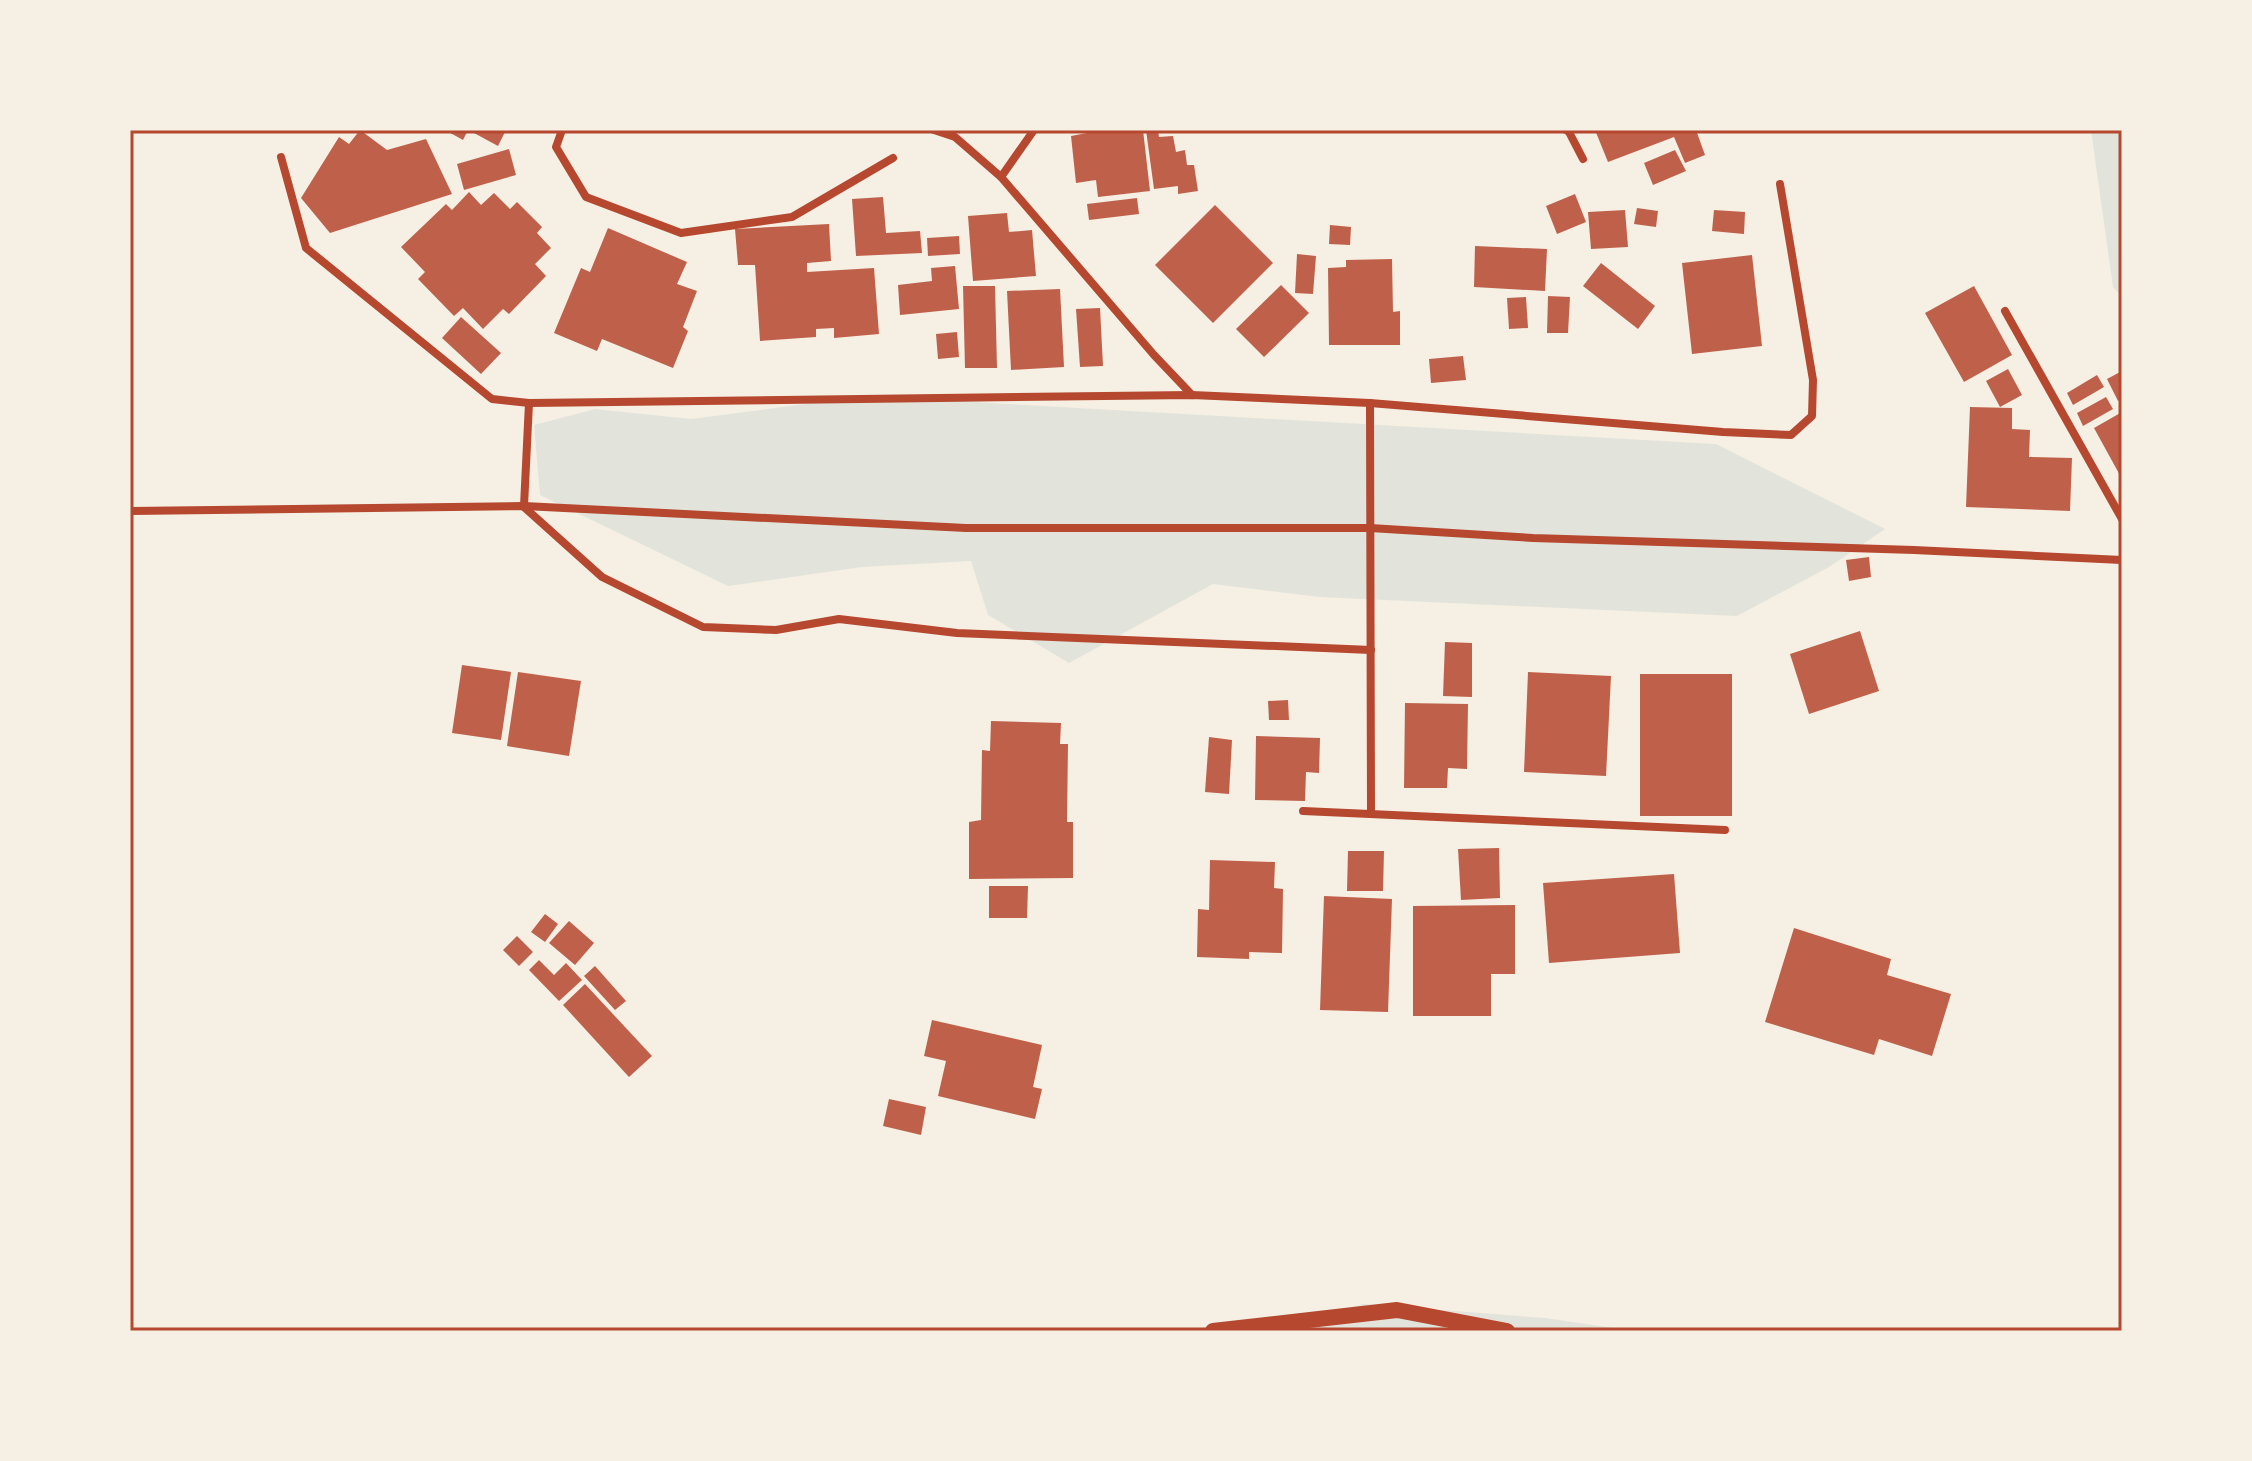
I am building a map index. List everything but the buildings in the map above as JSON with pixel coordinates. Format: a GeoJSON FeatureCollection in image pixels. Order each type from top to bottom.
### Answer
{"type":"FeatureCollection","features":[{"type":"Feature","properties":{"kind":"main road"},"geometry":{"type":"LineString","coordinates":[[1213,1331],[1397,1310],[1507,1331]]}},
{"type":"Feature","properties":{"kind":"street"},"geometry":{"type":"LineString","coordinates":[[562,130],[556,147],[586,197],[681,233],[792,217],[893,158]]}},
{"type":"Feature","properties":{"kind":"street"},"geometry":{"type":"LineString","coordinates":[[934,130],[955,137],[1001,177],[1192,395]]}},
{"type":"Feature","properties":{"kind":"street"},"geometry":{"type":"LineString","coordinates":[[1001,177],[1034,130]]}},
{"type":"Feature","properties":{"kind":"street"},"geometry":{"type":"LineString","coordinates":[[1566,130],[1583,159]]}},
{"type":"Feature","properties":{"kind":"street"},"geometry":{"type":"LineString","coordinates":[[281,157],[306,248],[492,399],[529,403],[1192,395],[1370,403],[1791,435],[1812,416],[1813,380],[1780,184]]}},
{"type":"Feature","properties":{"kind":"street"},"geometry":{"type":"LineString","coordinates":[[2005,311],[2122,519]]}},
{"type":"Feature","properties":{"kind":"street"},"geometry":{"type":"LineString","coordinates":[[524,506],[529,403]]}},
{"type":"Feature","properties":{"kind":"street"},"geometry":{"type":"LineString","coordinates":[[1370,403],[1371,814]]}},
{"type":"Feature","properties":{"kind":"street"},"geometry":{"type":"LineString","coordinates":[[524,506],[602,577],[703,627],[776,630],[839,619],[957,633],[1371,650]]}},
{"type":"Feature","properties":{"kind":"street"},"geometry":{"type":"LineString","coordinates":[[130,511],[524,506],[966,528],[1370,528],[1533,538],[2122,560]]}},
{"type":"Feature","properties":{"kind":"street"},"geometry":{"type":"LineString","coordinates":[[1303,811],[1725,830]]}},
{"type":"Feature","properties":{"kind":"shaded area"},"geometry":{"type":"Polygon","coordinates":[[[2091,130],[2122,130],[2122,297],[2113,287],[2091,130]]]}},
{"type":"Feature","properties":{"kind":"shaded area"},"geometry":{"type":"Polygon","coordinates":[[[866,396],[1716,444],[1885,529],[1829,567],[1737,616],[1320,597],[1213,584],[1069,663],[988,615],[971,561],[862,567],[728,586],[540,495],[534,425],[595,409],[691,419],[866,396]]]}},
{"type":"Feature","properties":{"kind":"shaded area"},"geometry":{"type":"Polygon","coordinates":[[[1364,1304],[1545,1318],[1634,1331],[1261,1331],[1364,1304]]]}}]}
